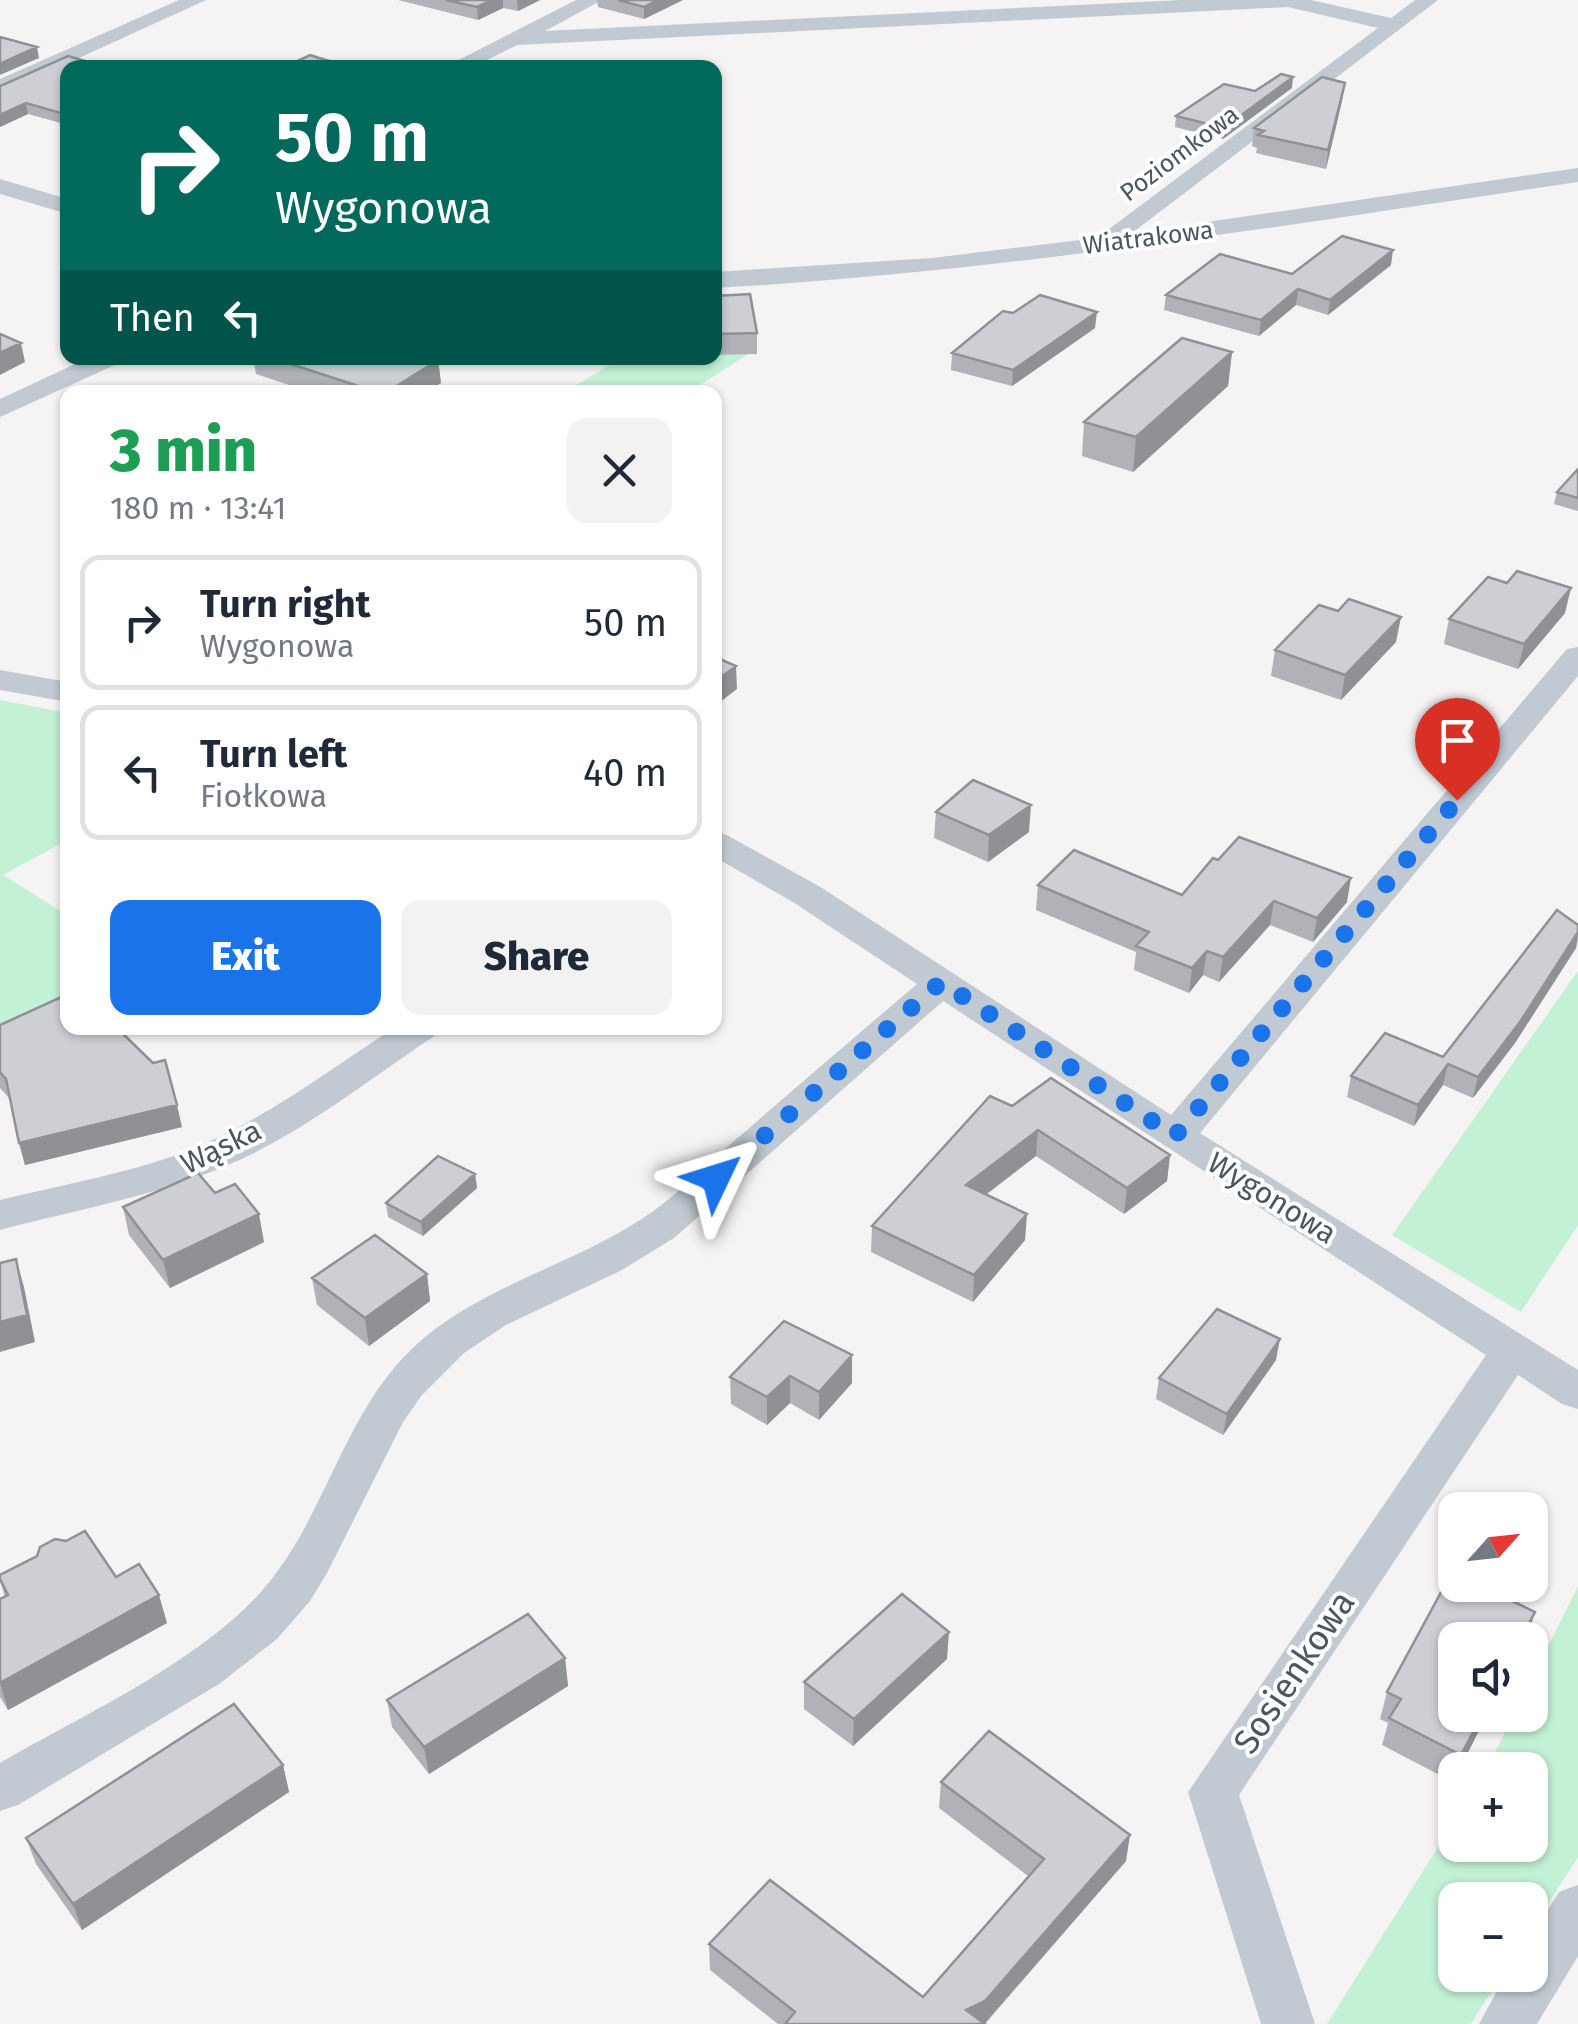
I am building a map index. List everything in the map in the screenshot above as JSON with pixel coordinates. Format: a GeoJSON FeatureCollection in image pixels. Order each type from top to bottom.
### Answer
{"type":"FeatureCollection","features":[{"type":"Feature","properties":{"kind":"street"},"geometry":{"type":"LineString","coordinates":[[61,60],[196,0]]}},
{"type":"Feature","properties":{"kind":"street"},"geometry":{"type":"LineString","coordinates":[[470,60],[592,0]]}},
{"type":"Feature","properties":{"kind":"street","name":"Poziomkowa"},"geometry":{"type":"LineString","coordinates":[[1106,242],[1428,0]]}},
{"type":"Feature","properties":{"kind":"street"},"geometry":{"type":"LineString","coordinates":[[511,40],[1288,1],[1393,25]]}},
{"type":"Feature","properties":{"kind":"street"},"geometry":{"type":"LineString","coordinates":[[0,87],[60,60]]}},
{"type":"Feature","properties":{"kind":"street","name":"Wiatrakowa"},"geometry":{"type":"LineString","coordinates":[[722,280],[827,276],[1106,242],[1578,174]]}},
{"type":"Feature","properties":{"kind":"street"},"geometry":{"type":"LineString","coordinates":[[0,186],[60,205]]}},
{"type":"Feature","properties":{"kind":"street"},"geometry":{"type":"LineString","coordinates":[[0,409],[93,365]]}},
{"type":"Feature","properties":{"kind":"street"},"geometry":{"type":"LineString","coordinates":[[1175,1136],[1578,656]]}},
{"type":"Feature","properties":{"kind":"street"},"geometry":{"type":"LineString","coordinates":[[0,680],[60,691]]}},
{"type":"Feature","properties":{"kind":"street","name":"Wygonowa"},"geometry":{"type":"LineString","coordinates":[[722,846],[809,896],[1175,1136],[1578,1392]]}},
{"type":"Feature","properties":{"kind":"street"},"geometry":{"type":"LineString","coordinates":[[0,1789],[220,1659],[265,1621],[292,1588],[314,1551],[406,1382],[432,1356],[469,1326],[609,1258],[659,1228],[941,982]]}},
{"type":"Feature","properties":{"kind":"street","name":"Wąska"},"geometry":{"type":"LineString","coordinates":[[0,1215],[169,1172],[212,1156],[248,1138],[409,1035]]}},
{"type":"Feature","properties":{"kind":"street","name":"Sosienkowa"},"geometry":{"type":"LineString","coordinates":[[1288,2024],[1213,1792],[1512,1350]]}},
{"type":"Feature","properties":{"kind":"street"},"geometry":{"type":"LineString","coordinates":[[1506,2024],[1578,1909]]}},
{"type":"Feature","properties":{"kind":"green space"},"geometry":{"type":"Polygon","coordinates":[[[750,353],[700,385],[576,385],[610,365],[722,365],[722,355],[750,353]]]}},
{"type":"Feature","properties":{"kind":"green space"},"geometry":{"type":"Polygon","coordinates":[[[0,700],[60,711],[60,844],[3,875],[60,911],[60,1006],[0,1036],[0,700]]]}},
{"type":"Feature","properties":{"kind":"green space"},"geometry":{"type":"Polygon","coordinates":[[[1578,971],[1578,1225],[1521,1312],[1392,1235],[1578,971]]]}},
{"type":"Feature","properties":{"kind":"green space"},"geometry":{"type":"Polygon","coordinates":[[[1578,1586],[1578,1857],[1548,1904],[1548,1882],[1438,1882],[1438,1992],[1491,1992],[1471,2024],[1327,2024],[1438,1847],[1438,1862],[1548,1862],[1548,1752],[1495,1752],[1505,1732],[1548,1732],[1548,1646],[1578,1586]]]}},
{"type":"Feature","properties":{"kind":"building"},"geometry":{"type":"Polygon","coordinates":[[[446,0],[492,0],[477,7],[446,0]]]}},
{"type":"Feature","properties":{"kind":"building"},"geometry":{"type":"Polygon","coordinates":[[[618,0],[658,0],[644,7],[618,0]]]}},
{"type":"Feature","properties":{"kind":"building"},"geometry":{"type":"Polygon","coordinates":[[[0,37],[37,47],[0,64],[0,37]]]}},
{"type":"Feature","properties":{"kind":"building"},"geometry":{"type":"Polygon","coordinates":[[[310,55],[326,60],[300,60],[310,55]]]}},
{"type":"Feature","properties":{"kind":"building"},"geometry":{"type":"Polygon","coordinates":[[[68,56],[82,60],[60,60],[60,113],[26,103],[0,115],[0,86],[68,56]]]}},
{"type":"Feature","properties":{"kind":"building"},"geometry":{"type":"Polygon","coordinates":[[[1281,74],[1293,77],[1224,128],[1176,116],[1224,84],[1255,91],[1281,74]]]}},
{"type":"Feature","properties":{"kind":"building"},"geometry":{"type":"Polygon","coordinates":[[[1322,77],[1345,83],[1328,150],[1258,135],[1264,131],[1254,128],[1322,77]]]}},
{"type":"Feature","properties":{"kind":"building"},"geometry":{"type":"Polygon","coordinates":[[[1342,236],[1393,250],[1330,300],[1298,289],[1261,320],[1166,295],[1220,254],[1292,274],[1342,236]]]}},
{"type":"Feature","properties":{"kind":"building"},"geometry":{"type":"Polygon","coordinates":[[[750,294],[757,333],[722,334],[722,296],[750,294]]]}},
{"type":"Feature","properties":{"kind":"building"},"geometry":{"type":"Polygon","coordinates":[[[1040,295],[1097,312],[1013,370],[952,353],[1003,311],[1013,313],[1040,295]]]}},
{"type":"Feature","properties":{"kind":"building"},"geometry":{"type":"Polygon","coordinates":[[[0,334],[21,343],[0,353],[0,334]]]}},
{"type":"Feature","properties":{"kind":"building"},"geometry":{"type":"Polygon","coordinates":[[[1182,338],[1232,352],[1136,437],[1084,422],[1182,338]]]}},
{"type":"Feature","properties":{"kind":"building"},"geometry":{"type":"Polygon","coordinates":[[[294,365],[430,365],[398,385],[355,385],[294,365]]]}},
{"type":"Feature","properties":{"kind":"building"},"geometry":{"type":"Polygon","coordinates":[[[1578,469],[1578,498],[1557,492],[1578,469]]]}},
{"type":"Feature","properties":{"kind":"building"},"geometry":{"type":"Polygon","coordinates":[[[1517,571],[1571,588],[1524,644],[1449,619],[1488,577],[1507,583],[1517,571]]]}},
{"type":"Feature","properties":{"kind":"building"},"geometry":{"type":"Polygon","coordinates":[[[1349,599],[1401,617],[1345,675],[1275,650],[1319,605],[1338,611],[1349,599]]]}},
{"type":"Feature","properties":{"kind":"building"},"geometry":{"type":"Polygon","coordinates":[[[722,660],[736,666],[722,677],[722,660]]]}},
{"type":"Feature","properties":{"kind":"building"},"geometry":{"type":"Polygon","coordinates":[[[973,780],[1031,805],[989,835],[936,812],[973,780]]]}},
{"type":"Feature","properties":{"kind":"building"},"geometry":{"type":"Polygon","coordinates":[[[1239,837],[1351,878],[1317,918],[1274,901],[1223,957],[1207,951],[1192,968],[1136,946],[1149,932],[1038,885],[1074,850],[1182,895],[1213,858],[1218,860],[1239,837]]]}},
{"type":"Feature","properties":{"kind":"building"},"geometry":{"type":"Polygon","coordinates":[[[1557,910],[1578,925],[1578,932],[1520,1022],[1478,1077],[1448,1064],[1418,1105],[1351,1076],[1385,1033],[1443,1057],[1557,910]]]}},
{"type":"Feature","properties":{"kind":"building"},"geometry":{"type":"Polygon","coordinates":[[[60,998],[60,1035],[124,1035],[153,1063],[165,1060],[177,1105],[19,1143],[6,1079],[0,1072],[0,1025],[60,998]]]}},
{"type":"Feature","properties":{"kind":"building"},"geometry":{"type":"Polygon","coordinates":[[[1051,1078],[1170,1155],[1127,1188],[1038,1130],[966,1185],[1027,1214],[974,1275],[872,1226],[990,1096],[1012,1106],[1051,1078]]]}},
{"type":"Feature","properties":{"kind":"building"},"geometry":{"type":"Polygon","coordinates":[[[438,1156],[475,1174],[421,1222],[386,1203],[438,1156]]]}},
{"type":"Feature","properties":{"kind":"building"},"geometry":{"type":"Polygon","coordinates":[[[198,1173],[215,1193],[235,1184],[259,1214],[163,1260],[123,1207],[198,1173]]]}},
{"type":"Feature","properties":{"kind":"building"},"geometry":{"type":"Polygon","coordinates":[[[375,1235],[427,1274],[365,1318],[312,1278],[375,1235]]]}},
{"type":"Feature","properties":{"kind":"building"},"geometry":{"type":"Polygon","coordinates":[[[16,1259],[27,1315],[0,1322],[0,1263],[16,1259]]]}},
{"type":"Feature","properties":{"kind":"building"},"geometry":{"type":"Polygon","coordinates":[[[1217,1309],[1280,1339],[1227,1414],[1159,1378],[1217,1309]]]}},
{"type":"Feature","properties":{"kind":"building"},"geometry":{"type":"Polygon","coordinates":[[[784,1321],[852,1355],[819,1392],[790,1376],[767,1397],[730,1377],[784,1321]]]}},
{"type":"Feature","properties":{"kind":"building"},"geometry":{"type":"Polygon","coordinates":[[[85,1531],[116,1577],[139,1564],[159,1595],[0,1683],[0,1599],[8,1595],[0,1575],[37,1556],[40,1547],[55,1539],[66,1541],[85,1531]]]}},
{"type":"Feature","properties":{"kind":"building"},"geometry":{"type":"Polygon","coordinates":[[[902,1594],[949,1632],[854,1719],[804,1682],[902,1594]]]}},
{"type":"Feature","properties":{"kind":"building"},"geometry":{"type":"Polygon","coordinates":[[[1438,1598],[1438,1602],[1514,1602],[1535,1612],[1530,1622],[1438,1622],[1438,1732],[1473,1732],[1463,1752],[1455,1752],[1389,1718],[1401,1699],[1387,1692],[1438,1598]]]}},
{"type":"Feature","properties":{"kind":"building"},"geometry":{"type":"Polygon","coordinates":[[[528,1614],[565,1658],[424,1747],[387,1700],[528,1614]]]}},
{"type":"Feature","properties":{"kind":"building"},"geometry":{"type":"Polygon","coordinates":[[[234,1704],[283,1765],[73,1904],[26,1838],[234,1704]]]}},
{"type":"Feature","properties":{"kind":"building"},"geometry":{"type":"Polygon","coordinates":[[[989,1731],[1130,1835],[985,2001],[966,2010],[985,2024],[785,2024],[795,2012],[709,1944],[770,1880],[923,1997],[1044,1859],[941,1782],[989,1731]]]}},
{"type":"Feature","properties":{"kind":"route"},"geometry":{"type":"LineString","coordinates":[[716,1178],[941,982],[1175,1136],[1457,800]]}}]}
